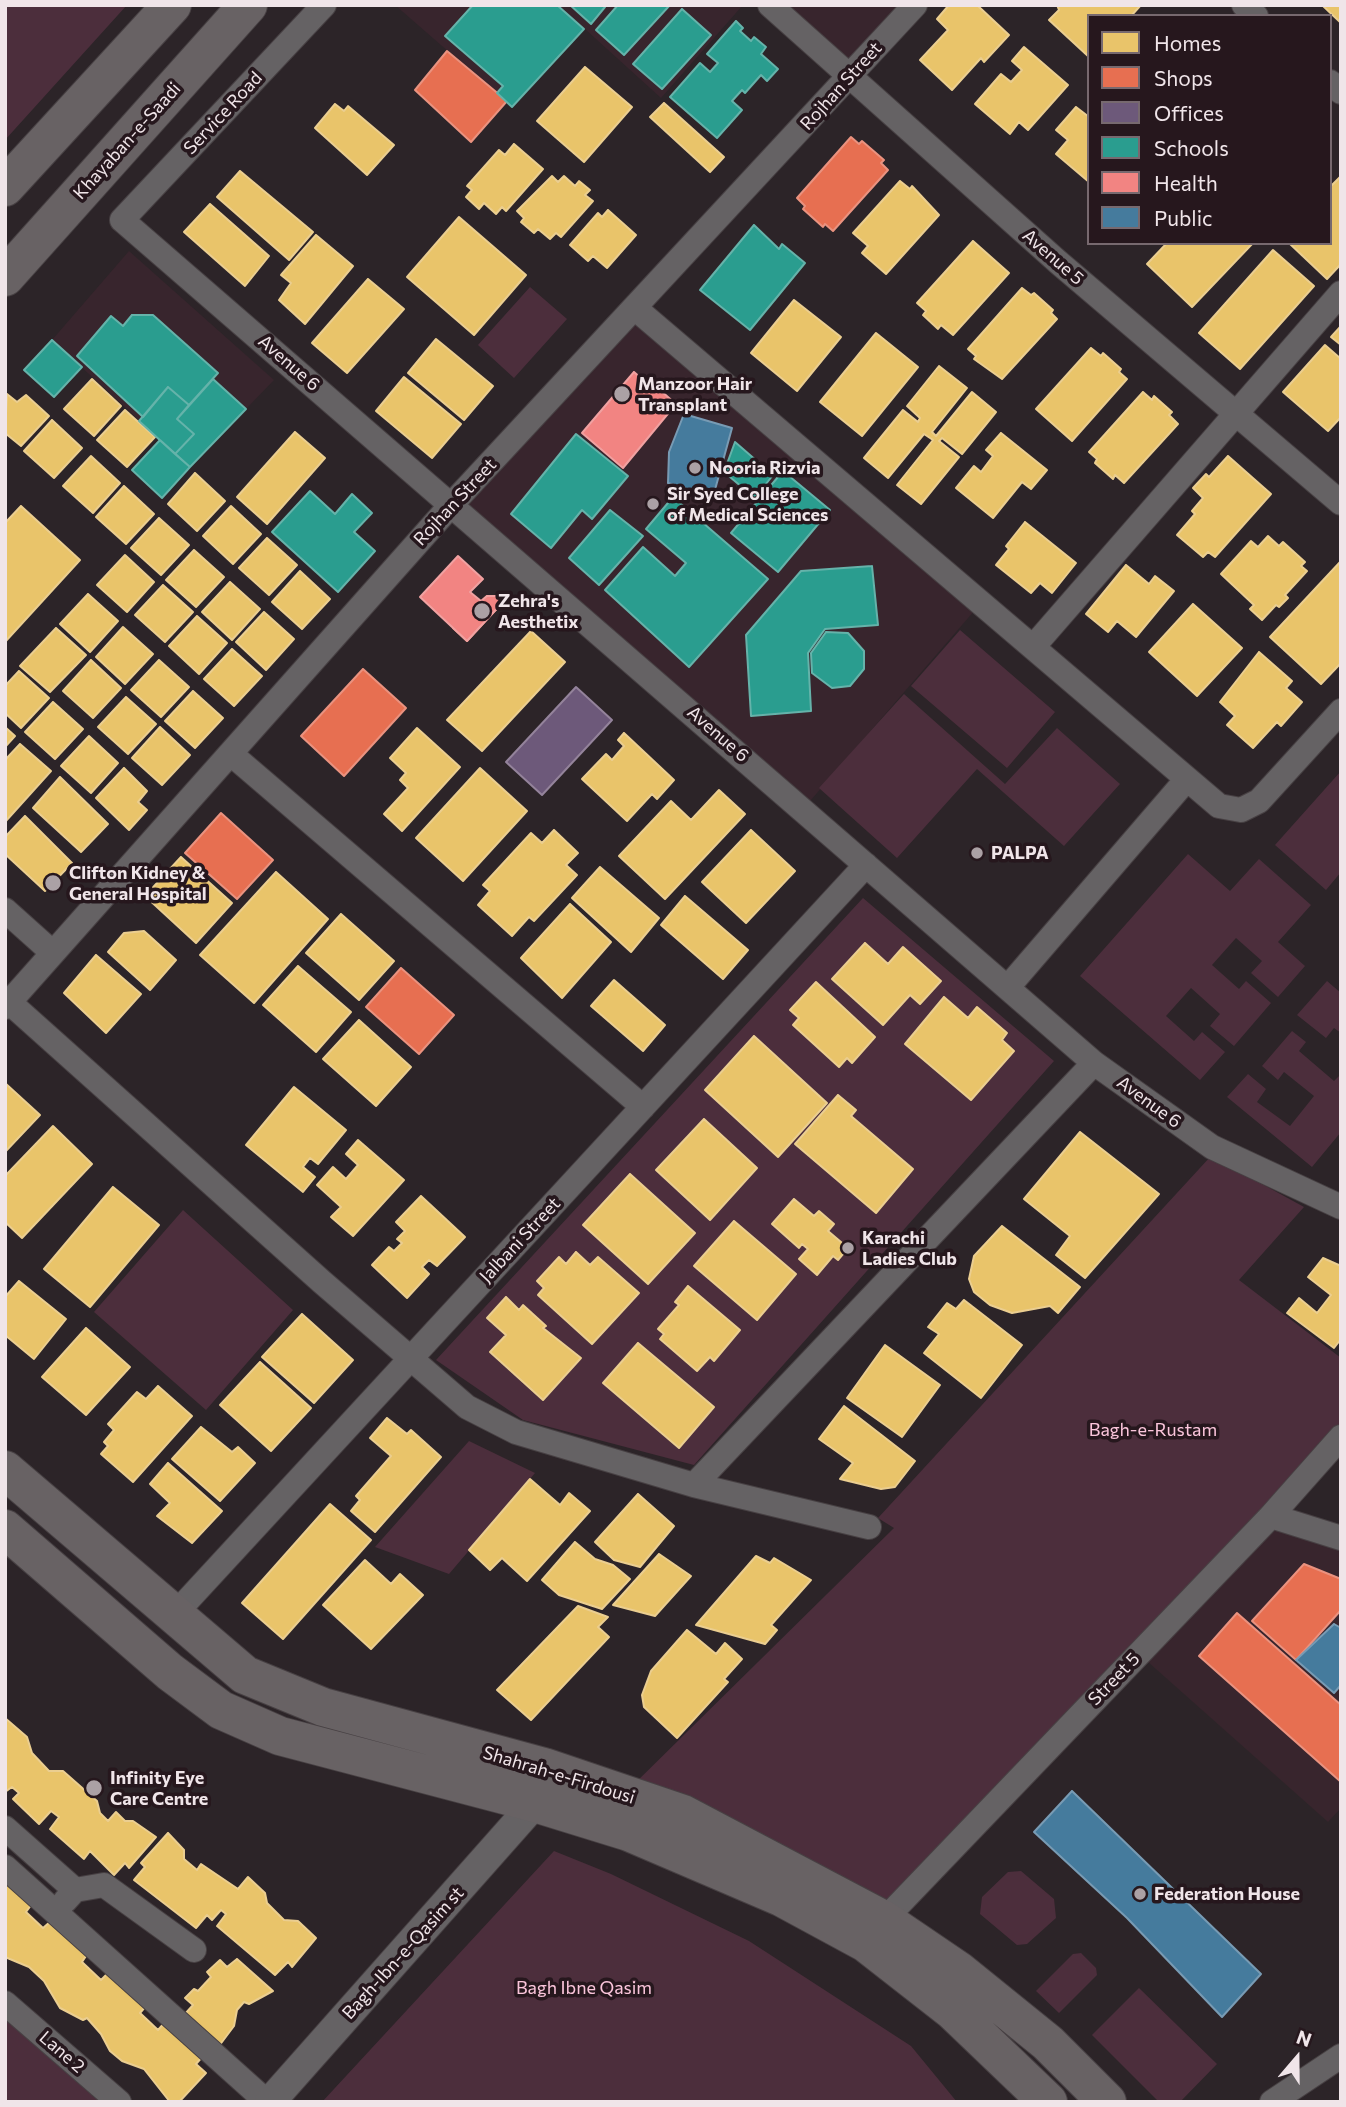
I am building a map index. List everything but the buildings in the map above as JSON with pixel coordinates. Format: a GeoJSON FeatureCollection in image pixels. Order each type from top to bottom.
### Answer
{"type":"FeatureCollection","features":[{"type":"Feature","properties":{"kind":"main road"},"geometry":{"type":"LineString","coordinates":[[5,187],[172,5]]}},
{"type":"Feature","properties":{"kind":"main road","name":"Khayaban-e-Saadi"},"geometry":{"type":"LineString","coordinates":[[5,277],[248,5]]}},
{"type":"Feature","properties":{"kind":"main road","name":"Shahrah-e-Firdousi"},"geometry":{"type":"LineString","coordinates":[[5,1470],[245,1675],[323,1707],[544,1767],[683,1814],[884,1920],[959,1971],[1038,2035],[1107,2102]]}},
{"type":"Feature","properties":{"kind":"main road","name":"Shahrah-e-Firdousi"},"geometry":{"type":"LineString","coordinates":[[5,1530],[170,1672],[221,1710],[280,1736],[535,1803],[629,1832],[781,1897],[866,1943],[953,2011],[1039,2096]]}},
{"type":"Feature","properties":{"kind":"street","name":"Service Road"},"geometry":{"type":"LineString","coordinates":[[122,220],[324,5]]}},
{"type":"Feature","properties":{"kind":"street","name":"Avenue 5"},"geometry":{"type":"LineString","coordinates":[[770,5],[1058,262],[1341,503]]}},
{"type":"Feature","properties":{"kind":"street","name":"Rojhan Street"},"geometry":{"type":"LineString","coordinates":[[7,1005],[452,504],[636,309],[915,5]]}},
{"type":"Feature","properties":{"kind":"street","name":"Avenue 6"},"geometry":{"type":"LineString","coordinates":[[122,220],[1094,1063],[1212,1147],[1341,1207]]}},
{"type":"Feature","properties":{"kind":"street"},"geometry":{"type":"LineString","coordinates":[[1032,647],[1235,411],[1341,293]]}},
{"type":"Feature","properties":{"kind":"street"},"geometry":{"type":"LineString","coordinates":[[636,309],[1219,806],[1241,810],[1259,801],[1341,711]]}},
{"type":"Feature","properties":{"kind":"street"},"geometry":{"type":"LineString","coordinates":[[231,754],[643,1107]]}},
{"type":"Feature","properties":{"kind":"street"},"geometry":{"type":"LineString","coordinates":[[1008,987],[1187,779]]}},
{"type":"Feature","properties":{"kind":"street","name":"Jalbani Street"},"geometry":{"type":"LineString","coordinates":[[174,1615],[866,865]]}},
{"type":"Feature","properties":{"kind":"street"},"geometry":{"type":"LineString","coordinates":[[5,910],[53,953]]}},
{"type":"Feature","properties":{"kind":"street"},"geometry":{"type":"LineString","coordinates":[[7,1005],[467,1407],[516,1433],[694,1485],[869,1527]]}},
{"type":"Feature","properties":{"kind":"street"},"geometry":{"type":"LineString","coordinates":[[694,1485],[1094,1063]]}},
{"type":"Feature","properties":{"kind":"street","name":"Street 5"},"geometry":{"type":"LineString","coordinates":[[884,1920],[1271,1516],[1341,1437]]}},
{"type":"Feature","properties":{"kind":"street"},"geometry":{"type":"LineString","coordinates":[[1271,1516],[1341,1538]]}},
{"type":"Feature","properties":{"kind":"street","name":"Bagh-Ibn-e-Qasim st"},"geometry":{"type":"LineString","coordinates":[[269,2102],[535,1803]]}},
{"type":"Feature","properties":{"kind":"street"},"geometry":{"type":"LineString","coordinates":[[5,1828],[75,1890]]}},
{"type":"Feature","properties":{"kind":"street"},"geometry":{"type":"LineString","coordinates":[[5,1867],[269,2102]]}},
{"type":"Feature","properties":{"kind":"street"},"geometry":{"type":"LineString","coordinates":[[55,1912],[75,1890],[104,1885],[194,1950]]}},
{"type":"Feature","properties":{"kind":"street","name":"Lane 2"},"geometry":{"type":"LineString","coordinates":[[5,2003],[119,2102]]}},
{"type":"Feature","properties":{"kind":"street"},"geometry":{"type":"LineString","coordinates":[[1272,2102],[1341,2056]]}},
{"type":"Feature","properties":{"kind":"shaded area"},"geometry":{"type":"Polygon","coordinates":[[[395,5],[743,5],[661,98],[585,29],[512,107],[395,5]]]}},
{"type":"Feature","properties":{"kind":"shaded area"},"geometry":{"type":"Polygon","coordinates":[[[770,5],[915,5],[851,76],[770,5]]]}},
{"type":"Feature","properties":{"kind":"shaded area"},"geometry":{"type":"Polygon","coordinates":[[[129,251],[274,380],[190,467],[52,340],[129,251]]]}},
{"type":"Feature","properties":{"kind":"shaded area","name":"Sir Syed College of Medical Sciences"},"geometry":{"type":"Polygon","coordinates":[[[636,309],[981,603],[798,815],[449,512],[636,309]]]}},
{"type":"Feature","properties":{"kind":"shaded area"},"geometry":{"type":"Polygon","coordinates":[[[1268,1518],[1341,1540],[1341,1808],[1328,1822],[1139,1654],[1268,1518]]]}},
{"type":"Feature","properties":{"kind":"green space"},"geometry":{"type":"Polygon","coordinates":[[[5,5],[127,5],[5,140],[5,5]]]}},
{"type":"Feature","properties":{"kind":"green space"},"geometry":{"type":"Polygon","coordinates":[[[530,287],[567,319],[514,378],[478,345],[530,287]]]}},
{"type":"Feature","properties":{"kind":"green space"},"geometry":{"type":"Polygon","coordinates":[[[960,630],[1055,712],[1007,768],[911,686],[960,630]]]}},
{"type":"Feature","properties":{"kind":"green space"},"geometry":{"type":"Polygon","coordinates":[[[904,694],[1005,784],[1057,728],[1120,784],[1064,846],[977,769],[897,858],[819,788],[904,694]]]}},
{"type":"Feature","properties":{"kind":"green space"},"geometry":{"type":"Polygon","coordinates":[[[1341,771],[1341,872],[1326,890],[1275,845],[1341,771]]]}},
{"type":"Feature","properties":{"kind":"green space"},"geometry":{"type":"Polygon","coordinates":[[[1188,854],[1230,891],[1259,859],[1311,905],[1278,942],[1305,966],[1278,997],[1251,973],[1262,961],[1236,938],[1212,965],[1239,989],[1246,981],[1271,1003],[1234,1046],[1210,1026],[1220,1014],[1191,988],[1166,1016],[1194,1041],[1202,1032],[1225,1052],[1200,1080],[1080,976],[1188,854]]]}},
{"type":"Feature","properties":{"kind":"green space"},"geometry":{"type":"Polygon","coordinates":[[[863,898],[1054,1061],[694,1465],[523,1420],[436,1360],[863,898]]]}},
{"type":"Feature","properties":{"kind":"green space"},"geometry":{"type":"Polygon","coordinates":[[[1327,981],[1341,993],[1341,1033],[1334,1028],[1326,1038],[1297,1015],[1327,981]]]}},
{"type":"Feature","properties":{"kind":"green space"},"geometry":{"type":"Polygon","coordinates":[[[1292,1031],[1306,1042],[1299,1051],[1334,1081],[1341,1074],[1341,1132],[1312,1167],[1227,1097],[1248,1074],[1266,1089],[1257,1102],[1290,1126],[1314,1096],[1284,1072],[1278,1080],[1262,1066],[1292,1031]]]}},
{"type":"Feature","properties":{"kind":"green space","name":"Bagh-e-Rustam"},"geometry":{"type":"Polygon","coordinates":[[[1211,1156],[1304,1207],[1239,1280],[1341,1358],[1341,1436],[883,1920],[624,1794],[894,1528],[878,1518],[1211,1156]]]}},
{"type":"Feature","properties":{"kind":"green space"},"geometry":{"type":"Polygon","coordinates":[[[183,1210],[293,1310],[206,1410],[94,1312],[183,1210]]]}},
{"type":"Feature","properties":{"kind":"green space"},"geometry":{"type":"Polygon","coordinates":[[[469,1441],[535,1473],[449,1574],[375,1547],[469,1441]]]}},
{"type":"Feature","properties":{"kind":"green space","name":"Bagh Ibne Qasim"},"geometry":{"type":"Polygon","coordinates":[[[554,1851],[611,1874],[749,1941],[911,2046],[957,2102],[322,2102],[554,1851]]]}},
{"type":"Feature","properties":{"kind":"green space"},"geometry":{"type":"Polygon","coordinates":[[[1021,1871],[1054,1899],[1056,1918],[1027,1944],[1017,1945],[980,1914],[982,1897],[1008,1872],[1021,1871]]]}},
{"type":"Feature","properties":{"kind":"green space"},"geometry":{"type":"Polygon","coordinates":[[[1081,1953],[1096,1968],[1097,1975],[1059,2013],[1036,1991],[1073,1954],[1081,1953]]]}},
{"type":"Feature","properties":{"kind":"green space"},"geometry":{"type":"Polygon","coordinates":[[[1139,1988],[1217,2064],[1180,2102],[1159,2102],[1092,2035],[1139,1988]]]}},
{"type":"Feature","properties":{"kind":"green space"},"geometry":{"type":"Polygon","coordinates":[[[5,2016],[101,2102],[5,2102],[5,2016]]]}},
{"type":"Feature","properties":{"kind":"place","name":"Manzoor Hair Transplant"},"geometry":{"type":"Point","coordinates":[622,394]}},
{"type":"Feature","properties":{"kind":"place","name":"Nooria Rizvia"},"geometry":{"type":"Point","coordinates":[695,468]}},
{"type":"Feature","properties":{"kind":"place","name":"Sir Syed College of Medical Sciences"},"geometry":{"type":"Point","coordinates":[653,504]}},
{"type":"Feature","properties":{"kind":"place","name":"Zehra's Aesthetix"},"geometry":{"type":"Point","coordinates":[482,611]}},
{"type":"Feature","properties":{"kind":"place","name":"PALPA"},"geometry":{"type":"Point","coordinates":[977,853]}},
{"type":"Feature","properties":{"kind":"place","name":"Clifton Kidney & General Hospital"},"geometry":{"type":"Point","coordinates":[53,883]}},
{"type":"Feature","properties":{"kind":"place","name":"Karachi Ladies Club"},"geometry":{"type":"Point","coordinates":[848,1248]}},
{"type":"Feature","properties":{"kind":"place","name":"Infinity Eye Care Centre"},"geometry":{"type":"Point","coordinates":[94,1788]}},
{"type":"Feature","properties":{"kind":"place","name":"Federation House"},"geometry":{"type":"Point","coordinates":[1140,1894]}}]}
